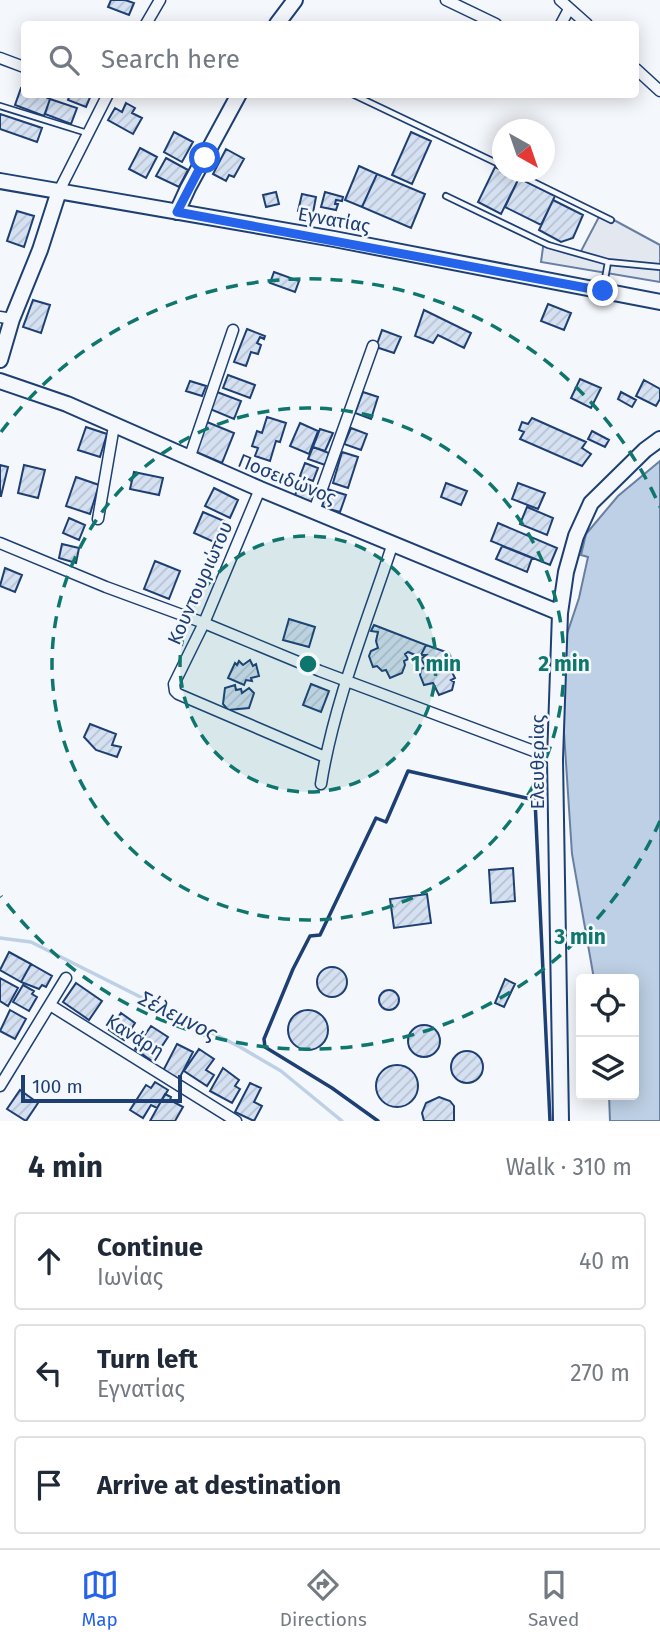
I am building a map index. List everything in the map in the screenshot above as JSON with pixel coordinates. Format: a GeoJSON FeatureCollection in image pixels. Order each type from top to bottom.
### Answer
{"type":"FeatureCollection","features":[{"type":"Feature","properties":{"kind":"street"},"geometry":{"type":"LineString","coordinates":[[148,21],[160,0]]}},
{"type":"Feature","properties":{"kind":"street"},"geometry":{"type":"LineString","coordinates":[[279,21],[295,0]]}},
{"type":"Feature","properties":{"kind":"street"},"geometry":{"type":"LineString","coordinates":[[446,0],[490,21]]}},
{"type":"Feature","properties":{"kind":"street"},"geometry":{"type":"LineString","coordinates":[[560,0],[583,21]]}},
{"type":"Feature","properties":{"kind":"street"},"geometry":{"type":"LineString","coordinates":[[563,21],[569,9]]}},
{"type":"Feature","properties":{"kind":"street"},"geometry":{"type":"LineString","coordinates":[[0,58],[21,66]]}},
{"type":"Feature","properties":{"kind":"street"},"geometry":{"type":"LineString","coordinates":[[639,73],[660,92]]}},
{"type":"Feature","properties":{"kind":"street"},"geometry":{"type":"LineString","coordinates":[[0,356],[6,318],[40,250],[59,191],[103,98]]}},
{"type":"Feature","properties":{"kind":"street"},"geometry":{"type":"LineString","coordinates":[[177,212],[237,98]]}},
{"type":"Feature","properties":{"kind":"street","name":"Εγνατίας"},"geometry":{"type":"LineString","coordinates":[[0,181],[660,302]]}},
{"type":"Feature","properties":{"kind":"street"},"geometry":{"type":"LineString","coordinates":[[189,459],[233,330]]}},
{"type":"Feature","properties":{"kind":"street"},"geometry":{"type":"LineString","coordinates":[[314,511],[373,346]]}},
{"type":"Feature","properties":{"kind":"street","name":"Ποσειδώνος"},"geometry":{"type":"LineString","coordinates":[[0,381],[67,404],[189,459],[560,613]]}},
{"type":"Feature","properties":{"kind":"street"},"geometry":{"type":"LineString","coordinates":[[98,519],[114,426]]}},
{"type":"Feature","properties":{"kind":"street","name":"Ελευθερίας"},"geometry":{"type":"LineString","coordinates":[[561,1121],[555,759],[560,613],[566,572],[576,536],[591,503],[645,450],[660,439]]}},
{"type":"Feature","properties":{"kind":"street","name":"Κουντουριώτου"},"geometry":{"type":"LineString","coordinates":[[260,489],[204,622],[174,684],[175,691],[325,757]]}},
{"type":"Feature","properties":{"kind":"street"},"geometry":{"type":"LineString","coordinates":[[0,543],[106,587],[204,622],[555,759]]}},
{"type":"Feature","properties":{"kind":"street"},"geometry":{"type":"LineString","coordinates":[[321,785],[325,757],[347,680],[394,543]]}},
{"type":"Feature","properties":{"kind":"street"},"geometry":{"type":"LineString","coordinates":[[0,1086],[66,978]]}},
{"type":"Feature","properties":{"kind":"street","name":"Κανάρη"},"geometry":{"type":"LineString","coordinates":[[50,1005],[236,1121]]}},
{"type":"Feature","properties":{"kind":"lane"},"geometry":{"type":"LineString","coordinates":[[360,98],[492,161]]}},
{"type":"Feature","properties":{"kind":"lane"},"geometry":{"type":"LineString","coordinates":[[0,106],[88,133]]}},
{"type":"Feature","properties":{"kind":"lane"},"geometry":{"type":"LineString","coordinates":[[533,182],[611,220]]}},
{"type":"Feature","properties":{"kind":"lane"},"geometry":{"type":"LineString","coordinates":[[446,196],[548,245],[608,262],[660,267]]}},
{"type":"Feature","properties":{"kind":"lane"},"geometry":{"type":"LineString","coordinates":[[603,291],[608,262]]}},
{"type":"Feature","properties":{"kind":"shaded area"},"geometry":{"type":"Polygon","coordinates":[[[601,213],[660,245],[660,282],[541,262],[544,240],[579,255],[601,213]]]}},
{"type":"Feature","properties":{"kind":"water"},"geometry":{"type":"Polygon","coordinates":[[[660,461],[660,1121],[610,1121],[609,1100],[639,1100],[639,974],[593,974],[572,854],[561,687],[562,649],[579,598],[588,557],[581,555],[586,534],[618,496],[660,461]]]}},
{"type":"Feature","properties":{"kind":"building"},"geometry":{"type":"Polygon","coordinates":[[[111,0],[134,3],[129,15],[108,7],[111,0]]]}},
{"type":"Feature","properties":{"kind":"building"},"geometry":{"type":"Polygon","coordinates":[[[21,88],[21,98],[50,99],[44,116],[15,105],[21,88]]]}},
{"type":"Feature","properties":{"kind":"building"},"geometry":{"type":"Polygon","coordinates":[[[69,98],[90,98],[86,107],[69,98]]]}},
{"type":"Feature","properties":{"kind":"building"},"geometry":{"type":"Polygon","coordinates":[[[50,99],[77,108],[71,124],[45,114],[50,99]]]}},
{"type":"Feature","properties":{"kind":"building"},"geometry":{"type":"Polygon","coordinates":[[[126,103],[135,108],[132,113],[142,118],[133,134],[108,120],[115,108],[122,112],[126,103]]]}},
{"type":"Feature","properties":{"kind":"building"},"geometry":{"type":"Polygon","coordinates":[[[0,114],[42,128],[37,142],[0,129],[0,114]]]}},
{"type":"Feature","properties":{"kind":"building"},"geometry":{"type":"Polygon","coordinates":[[[174,132],[193,142],[182,162],[164,152],[174,132]]]}},
{"type":"Feature","properties":{"kind":"building"},"geometry":{"type":"Polygon","coordinates":[[[411,132],[431,141],[412,184],[392,175],[411,132]]]}},
{"type":"Feature","properties":{"kind":"building"},"geometry":{"type":"Polygon","coordinates":[[[140,148],[157,157],[146,178],[129,169],[140,148]]]}},
{"type":"Feature","properties":{"kind":"building"},"geometry":{"type":"Polygon","coordinates":[[[226,149],[244,159],[234,177],[229,175],[226,181],[213,174],[226,149]]]}},
{"type":"Feature","properties":{"kind":"building"},"geometry":{"type":"Polygon","coordinates":[[[166,158],[188,170],[179,187],[156,176],[166,158]]]}},
{"type":"Feature","properties":{"kind":"building"},"geometry":{"type":"Polygon","coordinates":[[[359,166],[377,174],[362,207],[345,200],[359,166]]]}},
{"type":"Feature","properties":{"kind":"building"},"geometry":{"type":"Polygon","coordinates":[[[492,173],[492,182],[517,182],[501,214],[478,202],[492,173]]]}},
{"type":"Feature","properties":{"kind":"building"},"geometry":{"type":"Polygon","coordinates":[[[377,174],[425,194],[411,228],[362,207],[377,174]]]}},
{"type":"Feature","properties":{"kind":"building"},"geometry":{"type":"Polygon","coordinates":[[[517,182],[527,182],[555,196],[541,225],[505,207],[517,182]]]}},
{"type":"Feature","properties":{"kind":"building"},"geometry":{"type":"Polygon","coordinates":[[[276,192],[279,204],[266,207],[263,195],[276,192]]]}},
{"type":"Feature","properties":{"kind":"building"},"geometry":{"type":"Polygon","coordinates":[[[325,192],[343,197],[342,201],[336,200],[336,210],[321,207],[325,192]]]}},
{"type":"Feature","properties":{"kind":"building"},"geometry":{"type":"Polygon","coordinates":[[[302,194],[316,197],[313,213],[298,211],[302,194]]]}},
{"type":"Feature","properties":{"kind":"building"},"geometry":{"type":"Polygon","coordinates":[[[553,200],[583,215],[573,238],[561,242],[539,230],[553,200]]]}},
{"type":"Feature","properties":{"kind":"building"},"geometry":{"type":"Polygon","coordinates":[[[17,211],[34,216],[24,247],[7,241],[17,211]]]}},
{"type":"Feature","properties":{"kind":"building"},"geometry":{"type":"Polygon","coordinates":[[[274,272],[299,281],[295,292],[270,283],[274,272]]]}},
{"type":"Feature","properties":{"kind":"building"},"geometry":{"type":"Polygon","coordinates":[[[33,300],[50,305],[41,333],[23,327],[33,300]]]}},
{"type":"Feature","properties":{"kind":"building"},"geometry":{"type":"Polygon","coordinates":[[[548,304],[571,313],[564,330],[541,321],[548,304]]]}},
{"type":"Feature","properties":{"kind":"building"},"geometry":{"type":"Polygon","coordinates":[[[424,310],[471,333],[464,348],[438,335],[433,343],[415,336],[424,310]]]}},
{"type":"Feature","properties":{"kind":"building"},"geometry":{"type":"Polygon","coordinates":[[[247,329],[265,336],[264,339],[260,337],[257,343],[261,345],[258,354],[251,352],[246,366],[234,362],[247,329]]]}},
{"type":"Feature","properties":{"kind":"building"},"geometry":{"type":"Polygon","coordinates":[[[382,330],[401,337],[394,353],[376,347],[382,330]]]}},
{"type":"Feature","properties":{"kind":"building"},"geometry":{"type":"Polygon","coordinates":[[[228,375],[255,385],[250,398],[223,388],[228,375]]]}},
{"type":"Feature","properties":{"kind":"building"},"geometry":{"type":"Polygon","coordinates":[[[580,379],[601,388],[591,408],[571,398],[580,379]]]}},
{"type":"Feature","properties":{"kind":"building"},"geometry":{"type":"Polygon","coordinates":[[[644,380],[660,389],[660,399],[656,406],[636,396],[644,380]]]}},
{"type":"Feature","properties":{"kind":"building"},"geometry":{"type":"Polygon","coordinates":[[[190,381],[206,386],[202,396],[186,391],[190,381]]]}},
{"type":"Feature","properties":{"kind":"building"},"geometry":{"type":"Polygon","coordinates":[[[217,392],[241,401],[234,419],[210,409],[217,392]]]}},
{"type":"Feature","properties":{"kind":"building"},"geometry":{"type":"Polygon","coordinates":[[[363,392],[378,397],[371,419],[355,413],[363,392]]]}},
{"type":"Feature","properties":{"kind":"building"},"geometry":{"type":"Polygon","coordinates":[[[621,392],[636,400],[632,407],[618,399],[621,392]]]}},
{"type":"Feature","properties":{"kind":"building"},"geometry":{"type":"Polygon","coordinates":[[[267,417],[286,423],[280,442],[276,441],[270,461],[255,456],[258,448],[252,446],[257,431],[262,433],[267,417]]]}},
{"type":"Feature","properties":{"kind":"building"},"geometry":{"type":"Polygon","coordinates":[[[532,418],[586,442],[582,448],[591,454],[582,466],[520,439],[524,432],[519,430],[522,422],[528,424],[532,418]]]}},
{"type":"Feature","properties":{"kind":"building"},"geometry":{"type":"Polygon","coordinates":[[[207,422],[234,433],[222,463],[194,451],[207,422]]]}},
{"type":"Feature","properties":{"kind":"building"},"geometry":{"type":"Polygon","coordinates":[[[300,423],[318,431],[309,454],[290,446],[300,423]]]}},
{"type":"Feature","properties":{"kind":"building"},"geometry":{"type":"Polygon","coordinates":[[[86,427],[107,434],[100,457],[78,450],[86,427]]]}},
{"type":"Feature","properties":{"kind":"building"},"geometry":{"type":"Polygon","coordinates":[[[351,428],[367,434],[361,450],[344,444],[351,428]]]}},
{"type":"Feature","properties":{"kind":"building"},"geometry":{"type":"Polygon","coordinates":[[[320,429],[333,433],[325,451],[313,447],[320,429]]]}},
{"type":"Feature","properties":{"kind":"building"},"geometry":{"type":"Polygon","coordinates":[[[592,431],[609,440],[605,447],[588,439],[592,431]]]}},
{"type":"Feature","properties":{"kind":"building"},"geometry":{"type":"Polygon","coordinates":[[[313,447],[329,453],[325,465],[308,459],[313,447]]]}},
{"type":"Feature","properties":{"kind":"building"},"geometry":{"type":"Polygon","coordinates":[[[342,452],[358,457],[348,488],[333,483],[342,452]]]}},
{"type":"Feature","properties":{"kind":"building"},"geometry":{"type":"Polygon","coordinates":[[[305,463],[318,468],[313,481],[300,476],[305,463]]]}},
{"type":"Feature","properties":{"kind":"building"},"geometry":{"type":"Polygon","coordinates":[[[0,465],[8,467],[1,496],[0,496],[0,465]]]}},
{"type":"Feature","properties":{"kind":"building"},"geometry":{"type":"Polygon","coordinates":[[[24,465],[45,470],[38,498],[18,493],[24,465]]]}},
{"type":"Feature","properties":{"kind":"building"},"geometry":{"type":"Polygon","coordinates":[[[134,472],[163,478],[159,495],[130,489],[134,472]]]}},
{"type":"Feature","properties":{"kind":"building"},"geometry":{"type":"Polygon","coordinates":[[[76,477],[99,485],[90,514],[66,506],[76,477]]]}},
{"type":"Feature","properties":{"kind":"building"},"geometry":{"type":"Polygon","coordinates":[[[300,482],[317,489],[311,505],[294,498],[300,482]]]}},
{"type":"Feature","properties":{"kind":"building"},"geometry":{"type":"Polygon","coordinates":[[[446,483],[467,491],[461,505],[441,497],[446,483]]]}},
{"type":"Feature","properties":{"kind":"building"},"geometry":{"type":"Polygon","coordinates":[[[518,483],[545,493],[538,509],[512,499],[518,483]]]}},
{"type":"Feature","properties":{"kind":"building"},"geometry":{"type":"Polygon","coordinates":[[[214,488],[238,500],[230,518],[205,506],[214,488]]]}},
{"type":"Feature","properties":{"kind":"building"},"geometry":{"type":"Polygon","coordinates":[[[327,489],[346,495],[340,512],[322,507],[327,489]]]}},
{"type":"Feature","properties":{"kind":"building"},"geometry":{"type":"Polygon","coordinates":[[[527,507],[553,518],[547,535],[520,524],[527,507]]]}},
{"type":"Feature","properties":{"kind":"building"},"geometry":{"type":"Polygon","coordinates":[[[203,512],[224,521],[214,542],[194,533],[203,512]]]}},
{"type":"Feature","properties":{"kind":"building"},"geometry":{"type":"Polygon","coordinates":[[[69,518],[85,525],[79,540],[63,533],[69,518]]]}},
{"type":"Feature","properties":{"kind":"building"},"geometry":{"type":"Polygon","coordinates":[[[498,523],[557,548],[550,565],[491,541],[498,523]]]}},
{"type":"Feature","properties":{"kind":"building"},"geometry":{"type":"Polygon","coordinates":[[[62,544],[79,548],[76,563],[59,558],[62,544]]]}},
{"type":"Feature","properties":{"kind":"building"},"geometry":{"type":"Polygon","coordinates":[[[502,546],[532,558],[527,572],[496,559],[502,546]]]}},
{"type":"Feature","properties":{"kind":"building"},"geometry":{"type":"Polygon","coordinates":[[[155,561],[180,571],[169,599],[144,589],[155,561]]]}},
{"type":"Feature","properties":{"kind":"building"},"geometry":{"type":"Polygon","coordinates":[[[5,568],[22,575],[15,592],[0,586],[5,568]]]}},
{"type":"Feature","properties":{"kind":"building"},"geometry":{"type":"Polygon","coordinates":[[[289,619],[315,627],[309,647],[283,640],[289,619]]]}},
{"type":"Feature","properties":{"kind":"building"},"geometry":{"type":"Polygon","coordinates":[[[374,625],[426,645],[420,657],[408,652],[405,654],[408,659],[404,661],[402,673],[390,678],[386,670],[373,667],[369,656],[371,651],[378,648],[378,632],[371,631],[374,625]]]}},
{"type":"Feature","properties":{"kind":"building"},"geometry":{"type":"Polygon","coordinates":[[[426,645],[449,653],[456,668],[451,670],[455,678],[451,680],[454,682],[452,690],[439,695],[433,683],[424,685],[420,675],[421,669],[426,667],[421,659],[426,655],[421,655],[426,645]]]}},
{"type":"Feature","properties":{"kind":"building"},"geometry":{"type":"Polygon","coordinates":[[[250,660],[253,666],[256,664],[259,676],[251,678],[252,681],[246,680],[244,685],[228,678],[235,663],[237,665],[239,661],[243,665],[250,660]]]}},
{"type":"Feature","properties":{"kind":"building"},"geometry":{"type":"Polygon","coordinates":[[[311,684],[329,691],[321,712],[303,705],[311,684]]]}},
{"type":"Feature","properties":{"kind":"building"},"geometry":{"type":"Polygon","coordinates":[[[235,685],[236,690],[241,689],[242,693],[249,688],[254,693],[249,708],[228,710],[223,704],[225,688],[235,685]]]}},
{"type":"Feature","properties":{"kind":"building"},"geometry":{"type":"Polygon","coordinates":[[[90,724],[116,734],[112,745],[121,747],[117,757],[96,750],[84,737],[90,724]]]}},
{"type":"Feature","properties":{"kind":"building"},"geometry":{"type":"Polygon","coordinates":[[[513,868],[515,901],[491,903],[489,870],[513,868]]]}},
{"type":"Feature","properties":{"kind":"building"},"geometry":{"type":"Polygon","coordinates":[[[427,894],[431,923],[394,928],[390,899],[427,894]]]}},
{"type":"Feature","properties":{"kind":"building"},"geometry":{"type":"Polygon","coordinates":[[[9,952],[31,964],[21,982],[0,970],[9,952]]]}},
{"type":"Feature","properties":{"kind":"building"},"geometry":{"type":"Polygon","coordinates":[[[31,964],[52,976],[46,987],[42,985],[39,989],[21,982],[31,964]]]}},
{"type":"Feature","properties":{"kind":"building"},"geometry":{"type":"Polygon","coordinates":[[[332,967],[343,971],[347,982],[343,993],[332,997],[321,993],[317,982],[321,971],[332,967]]]}},
{"type":"Feature","properties":{"kind":"building"},"geometry":{"type":"Polygon","coordinates":[[[0,978],[18,988],[8,1006],[0,1001],[0,978]]]}},
{"type":"Feature","properties":{"kind":"building"},"geometry":{"type":"Polygon","coordinates":[[[505,979],[515,984],[504,1007],[495,1003],[505,979]]]}},
{"type":"Feature","properties":{"kind":"building"},"geometry":{"type":"Polygon","coordinates":[[[76,983],[102,1001],[89,1020],[63,1002],[76,983]]]}},
{"type":"Feature","properties":{"kind":"building"},"geometry":{"type":"Polygon","coordinates":[[[23,985],[34,991],[32,994],[37,997],[29,1011],[13,1002],[23,985]]]}},
{"type":"Feature","properties":{"kind":"building"},"geometry":{"type":"Polygon","coordinates":[[[389,990],[396,993],[399,1000],[396,1007],[389,1010],[382,1007],[379,1000],[382,993],[389,990]]]}},
{"type":"Feature","properties":{"kind":"building"},"geometry":{"type":"Polygon","coordinates":[[[10,1010],[26,1019],[15,1039],[0,1031],[10,1010]]]}},
{"type":"Feature","properties":{"kind":"building"},"geometry":{"type":"Polygon","coordinates":[[[308,1010],[322,1016],[328,1030],[322,1044],[308,1050],[294,1044],[288,1030],[294,1016],[308,1010]]]}},
{"type":"Feature","properties":{"kind":"building"},"geometry":{"type":"Polygon","coordinates":[[[121,1013],[135,1023],[124,1040],[109,1030],[121,1013]]]}},
{"type":"Feature","properties":{"kind":"building"},"geometry":{"type":"Polygon","coordinates":[[[424,1025],[435,1030],[440,1041],[435,1052],[424,1057],[413,1052],[408,1041],[413,1030],[424,1025]]]}},
{"type":"Feature","properties":{"kind":"building"},"geometry":{"type":"Polygon","coordinates":[[[151,1026],[168,1037],[152,1061],[135,1049],[151,1026]]]}},
{"type":"Feature","properties":{"kind":"building"},"geometry":{"type":"Polygon","coordinates":[[[177,1044],[193,1052],[179,1079],[163,1071],[177,1044]]]}},
{"type":"Feature","properties":{"kind":"building"},"geometry":{"type":"Polygon","coordinates":[[[199,1049],[214,1059],[206,1070],[214,1075],[207,1086],[184,1071],[199,1049]]]}},
{"type":"Feature","properties":{"kind":"building"},"geometry":{"type":"Polygon","coordinates":[[[467,1051],[478,1056],[483,1067],[478,1078],[467,1083],[456,1078],[451,1067],[456,1056],[467,1051]]]}},
{"type":"Feature","properties":{"kind":"building"},"geometry":{"type":"Polygon","coordinates":[[[397,1065],[412,1071],[418,1086],[412,1101],[397,1107],[382,1101],[376,1086],[382,1071],[397,1065]]]}},
{"type":"Feature","properties":{"kind":"building"},"geometry":{"type":"Polygon","coordinates":[[[223,1068],[239,1080],[235,1086],[240,1089],[232,1103],[210,1091],[223,1068]]]}},
{"type":"Feature","properties":{"kind":"building"},"geometry":{"type":"Polygon","coordinates":[[[155,1082],[168,1090],[157,1108],[151,1105],[143,1118],[130,1110],[146,1085],[151,1088],[155,1082]]]}},
{"type":"Feature","properties":{"kind":"building"},"geometry":{"type":"Polygon","coordinates":[[[250,1083],[261,1088],[254,1102],[262,1106],[254,1121],[235,1112],[250,1083]]]}},
{"type":"Feature","properties":{"kind":"building"},"geometry":{"type":"Polygon","coordinates":[[[20,1090],[38,1103],[26,1121],[7,1109],[20,1090]]]}},
{"type":"Feature","properties":{"kind":"building"},"geometry":{"type":"Polygon","coordinates":[[[165,1094],[183,1107],[175,1121],[150,1121],[165,1094]]]}},
{"type":"Feature","properties":{"kind":"building"},"geometry":{"type":"Polygon","coordinates":[[[439,1097],[450,1101],[454,1106],[454,1121],[424,1121],[422,1113],[426,1103],[439,1097]]]}},
{"type":"Feature","properties":{"kind":"waterway","name":"Σέλεμνος"},"geometry":{"type":"LineString","coordinates":[[0,938],[31,942],[240,1047],[281,1071],[342,1121]]}},
{"type":"Feature","properties":{"kind":"wall"},"geometry":{"type":"LineString","coordinates":[[378,1121],[332,1088],[265,1047],[264,1039],[310,936],[320,935],[376,818],[386,822],[408,771],[535,800],[550,1121]]}},
{"type":"Feature","properties":{"kind":"route"},"geometry":{"type":"LineString","coordinates":[[205,158],[177,212],[603,291]]}}]}
